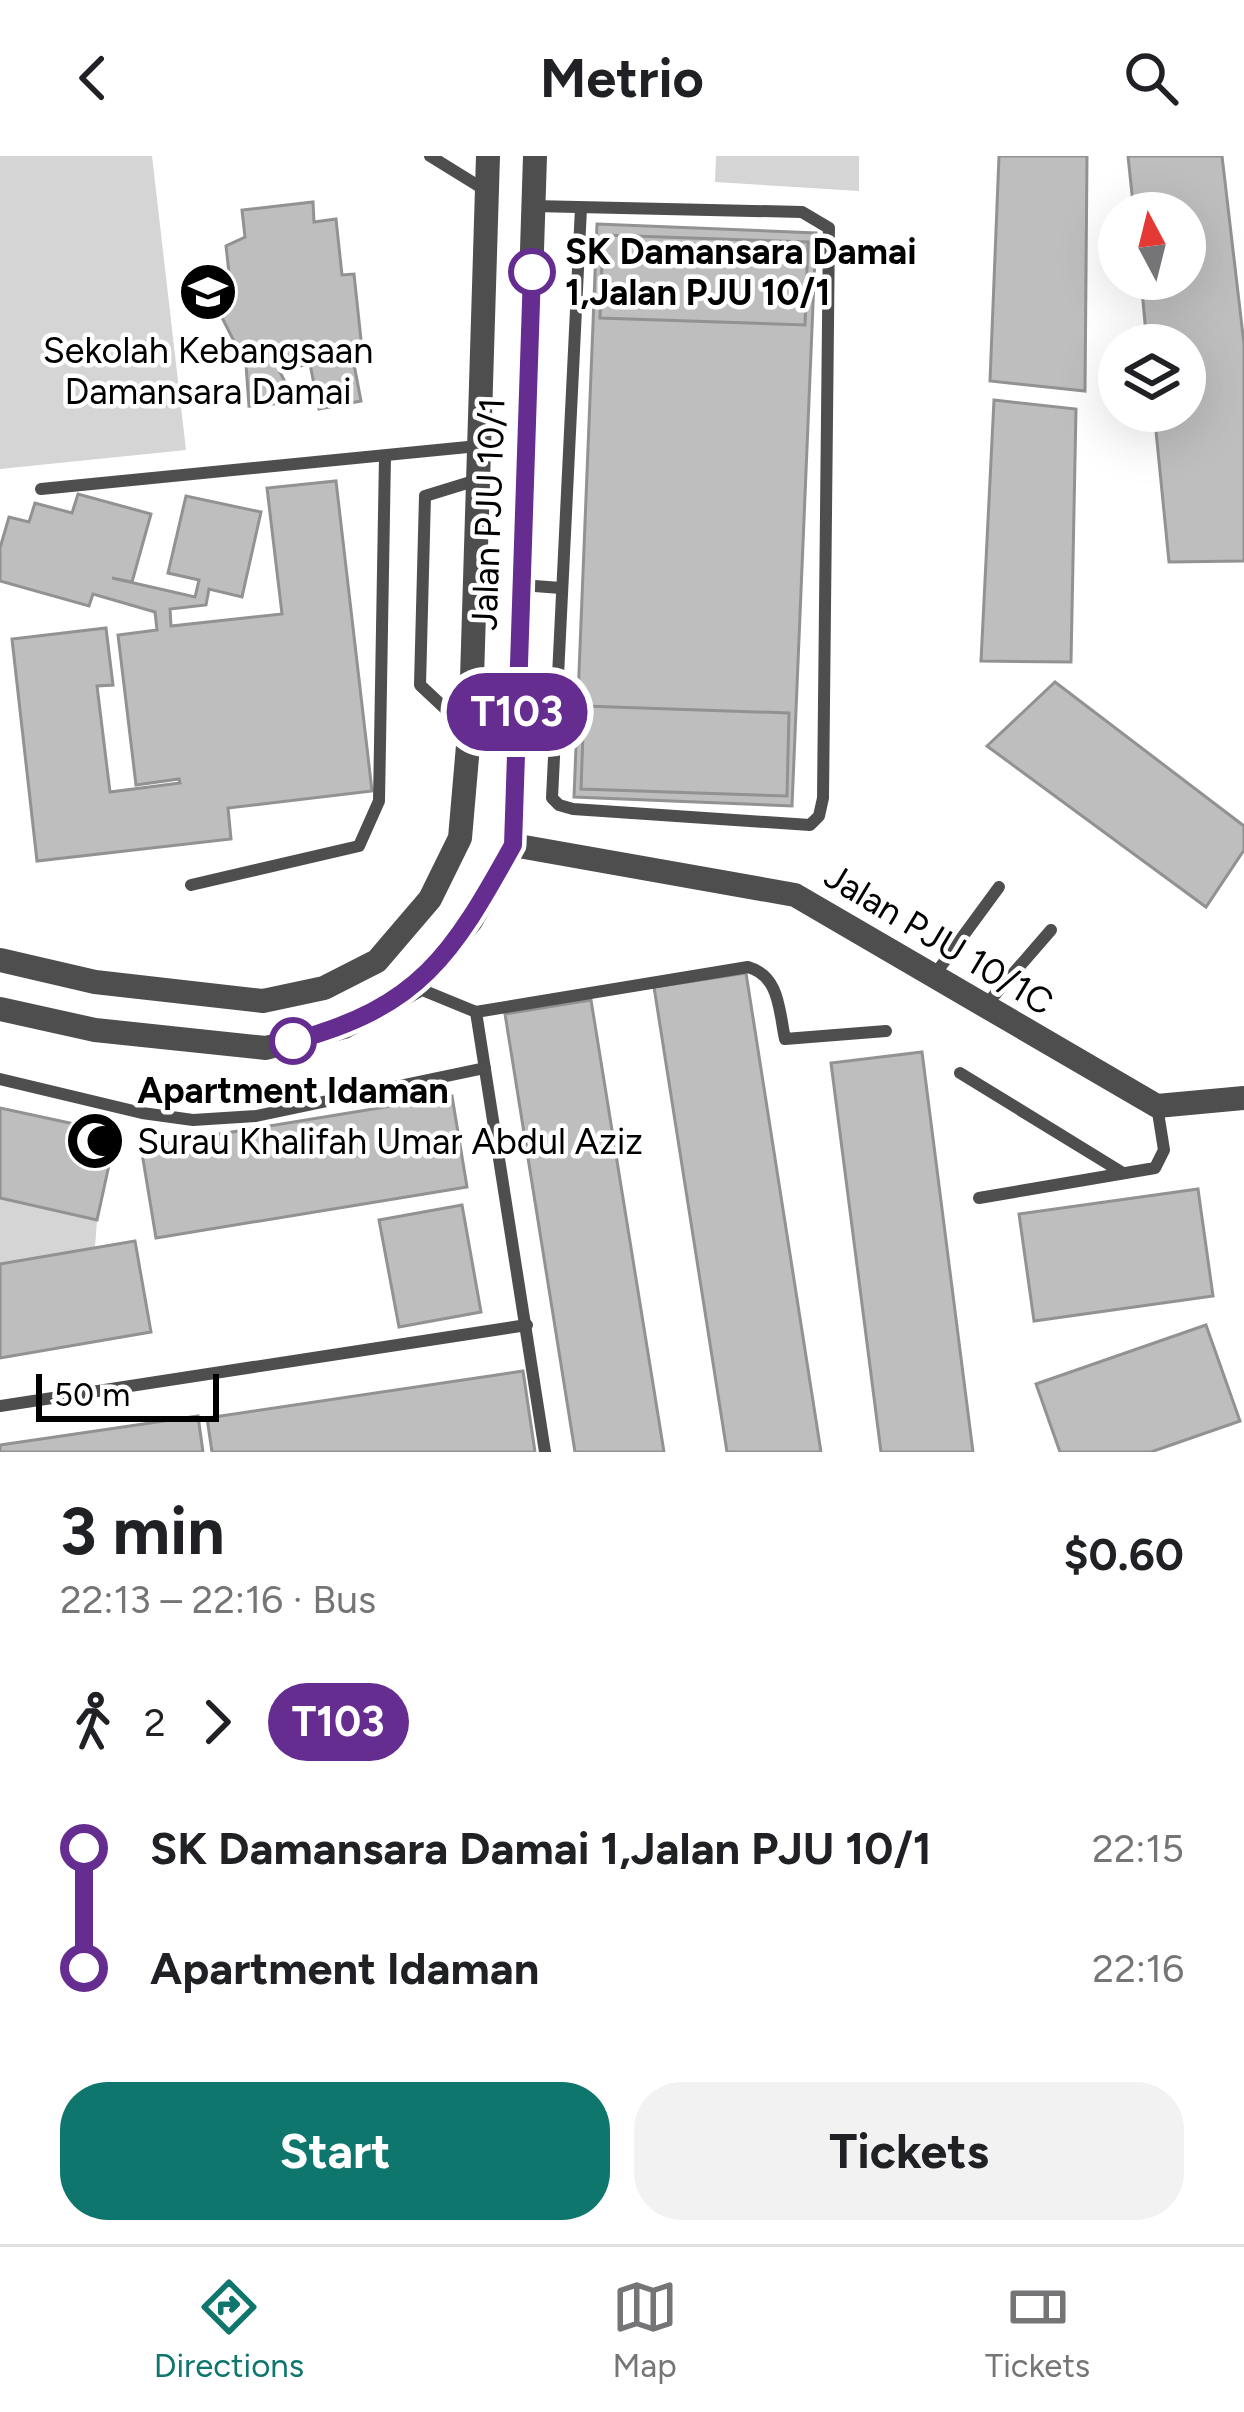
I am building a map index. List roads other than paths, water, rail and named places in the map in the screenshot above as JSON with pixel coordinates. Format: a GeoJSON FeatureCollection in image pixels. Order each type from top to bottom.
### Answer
{"type":"FeatureCollection","features":[{"type":"Feature","properties":{"kind":"street","name":"Jalan PJU 10/1"},"geometry":{"type":"LineString","coordinates":[[0,960],[94,982],[263,1001],[324,988],[377,961],[430,899],[460,838],[469,731],[488,156]]}},
{"type":"Feature","properties":{"kind":"street","name":"Jalan PJU 10/1"},"geometry":{"type":"LineString","coordinates":[[0,1009],[95,1030],[266,1048],[344,1027],[415,987],[471,921],[513,845],[535,156]]}},
{"type":"Feature","properties":{"kind":"street","name":"Jalan PJU 10/1C"},"geometry":{"type":"LineString","coordinates":[[513,845],[795,895],[1157,1106]]}},
{"type":"Feature","properties":{"kind":"street"},"geometry":{"type":"LineString","coordinates":[[1157,1106],[1244,1098]]}},
{"type":"Feature","properties":{"kind":"lane"},"geometry":{"type":"LineString","coordinates":[[430,156],[486,191]]}},
{"type":"Feature","properties":{"kind":"lane"},"geometry":{"type":"LineString","coordinates":[[534,206],[802,212],[829,228],[823,798],[810,825],[559,806],[550,789],[581,208]]}},
{"type":"Feature","properties":{"kind":"lane"},"geometry":{"type":"LineString","coordinates":[[41,489],[478,446]]}},
{"type":"Feature","properties":{"kind":"lane"},"geometry":{"type":"LineString","coordinates":[[191,885],[359,846],[379,800],[385,456]]}},
{"type":"Feature","properties":{"kind":"lane"},"geometry":{"type":"LineString","coordinates":[[469,731],[420,685],[425,496],[478,480]]}},
{"type":"Feature","properties":{"kind":"lane"},"geometry":{"type":"LineString","coordinates":[[521,585],[561,588]]}},
{"type":"Feature","properties":{"kind":"lane"},"geometry":{"type":"LineString","coordinates":[[932,978],[999,887]]}},
{"type":"Feature","properties":{"kind":"lane"},"geometry":{"type":"LineString","coordinates":[[983,1008],[1051,930]]}},
{"type":"Feature","properties":{"kind":"lane"},"geometry":{"type":"LineString","coordinates":[[415,987],[476,1012],[734,967],[760,970],[773,987],[785,1040],[886,1031]]}},
{"type":"Feature","properties":{"kind":"lane"},"geometry":{"type":"LineString","coordinates":[[476,1012],[545,1452]]}},
{"type":"Feature","properties":{"kind":"lane"},"geometry":{"type":"LineString","coordinates":[[0,1079],[142,1113],[193,1120],[256,1116],[485,1068]]}},
{"type":"Feature","properties":{"kind":"lane"},"geometry":{"type":"LineString","coordinates":[[960,1073],[1124,1174]]}},
{"type":"Feature","properties":{"kind":"lane"},"geometry":{"type":"LineString","coordinates":[[979,1198],[1155,1168],[1164,1157],[1157,1106]]}},
{"type":"Feature","properties":{"kind":"lane"},"geometry":{"type":"LineString","coordinates":[[0,1406],[527,1325]]}},
{"type":"Feature","properties":{"kind":"place","name":"SK Damansara Damai 1,Jalan PJU 10/1"},"geometry":{"type":"Point","coordinates":[532,272]}},
{"type":"Feature","properties":{"kind":"place","name":"Sekolah Kebangsaan Damansara Damai"},"geometry":{"type":"Point","coordinates":[208,292]}},
{"type":"Feature","properties":{"kind":"place","name":"Apartment Idaman"},"geometry":{"type":"Point","coordinates":[293,1041]}},
{"type":"Feature","properties":{"kind":"place","name":"Surau Khalifah Umar Abdul Aziz"},"geometry":{"type":"Point","coordinates":[95,1141]}}]}
